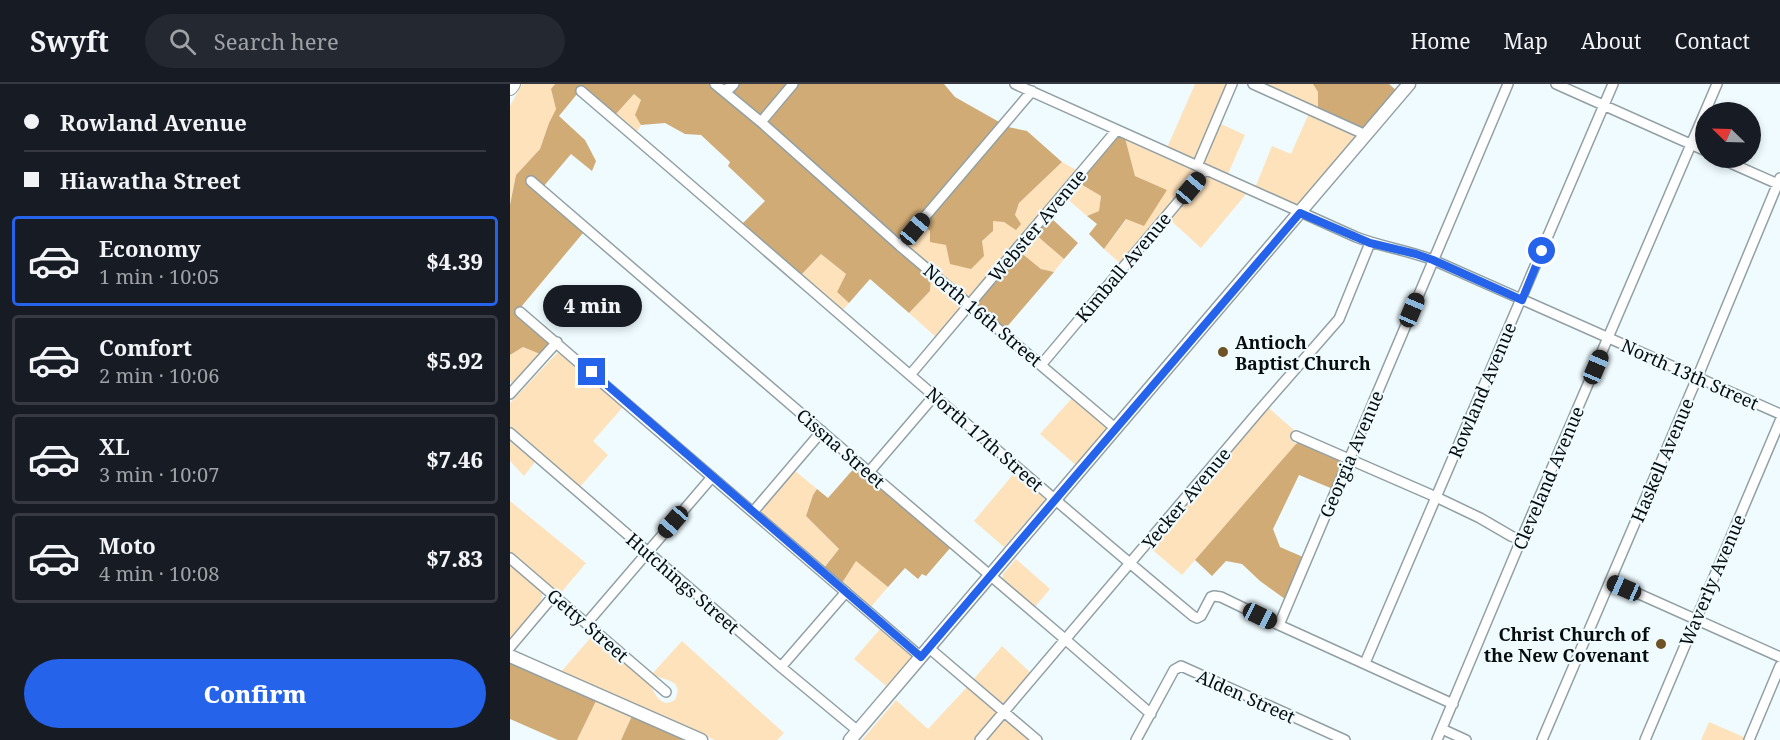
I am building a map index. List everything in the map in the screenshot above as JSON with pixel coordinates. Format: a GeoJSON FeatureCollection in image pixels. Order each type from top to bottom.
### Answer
{"type":"FeatureCollection","features":[{"type":"Feature","properties":{"kind":"highway"},"geometry":{"type":"LineString","coordinates":[[510,88],[513,84]]}},
{"type":"Feature","properties":{"kind":"main road"},"geometry":{"type":"LineString","coordinates":[[854,735],[1409,84]]}},
{"type":"Feature","properties":{"kind":"main road"},"geometry":{"type":"LineString","coordinates":[[510,656],[701,740]]}},
{"type":"Feature","properties":{"kind":"street"},"geometry":{"type":"LineString","coordinates":[[719,87],[730,88],[734,84]]}},
{"type":"Feature","properties":{"kind":"street"},"geometry":{"type":"LineString","coordinates":[[760,122],[793,84]]}},
{"type":"Feature","properties":{"kind":"street","name":"North 13th Street"},"geometry":{"type":"LineString","coordinates":[[1015,84],[1300,213],[1370,243],[1433,260],[1780,414]]}},
{"type":"Feature","properties":{"kind":"street"},"geometry":{"type":"LineString","coordinates":[[900,246],[1042,84]]}},
{"type":"Feature","properties":{"kind":"street","name":"Kimball Avenue"},"geometry":{"type":"LineString","coordinates":[[1041,365],[1201,168],[1232,84]]}},
{"type":"Feature","properties":{"kind":"street"},"geometry":{"type":"LineString","coordinates":[[1253,84],[1366,135]]}},
{"type":"Feature","properties":{"kind":"street","name":"Georgia Avenue"},"geometry":{"type":"LineString","coordinates":[[1279,625],[1508,84]]}},
{"type":"Feature","properties":{"kind":"street"},"geometry":{"type":"LineString","coordinates":[[1556,84],[1695,147]]}},
{"type":"Feature","properties":{"kind":"street","name":"Rowland Avenue"},"geometry":{"type":"LineString","coordinates":[[1365,663],[1613,84]]}},
{"type":"Feature","properties":{"kind":"street","name":"Cleveland Avenue"},"geometry":{"type":"LineString","coordinates":[[1437,740],[1717,84]]}},
{"type":"Feature","properties":{"kind":"street","name":"North 16th Street"},"geometry":{"type":"LineString","coordinates":[[719,87],[900,246],[1115,428]]}},
{"type":"Feature","properties":{"kind":"street","name":"North 17th Street"},"geometry":{"type":"LineString","coordinates":[[581,91],[934,396],[1197,618],[1202,616],[1211,597],[1221,597],[1453,704]]}},
{"type":"Feature","properties":{"kind":"street","name":"Webster Avenue"},"geometry":{"type":"LineString","coordinates":[[910,375],[1116,131]]}},
{"type":"Feature","properties":{"kind":"street"},"geometry":{"type":"LineString","coordinates":[[1743,168],[1779,183]]}},
{"type":"Feature","properties":{"kind":"street","name":"Cissna Street"},"geometry":{"type":"LineString","coordinates":[[531,182],[1151,714]]}},
{"type":"Feature","properties":{"kind":"street","name":"Haskell Avenue"},"geometry":{"type":"LineString","coordinates":[[1542,740],[1779,183]]}},
{"type":"Feature","properties":{"kind":"street","name":"Yecker Avenue"},"geometry":{"type":"LineString","coordinates":[[980,740],[1339,319],[1370,243]]}},
{"type":"Feature","properties":{"kind":"street"},"geometry":{"type":"LineString","coordinates":[[520,312],[846,592],[1036,740]]}},
{"type":"Feature","properties":{"kind":"street"},"geometry":{"type":"LineString","coordinates":[[510,394],[557,342]]}},
{"type":"Feature","properties":{"kind":"street"},"geometry":{"type":"LineString","coordinates":[[869,472],[934,396]]}},
{"type":"Feature","properties":{"kind":"street","name":"Waverly Avenue"},"geometry":{"type":"LineString","coordinates":[[1645,740],[1780,421]]}},
{"type":"Feature","properties":{"kind":"street"},"geometry":{"type":"LineString","coordinates":[[753,512],[822,431]]}},
{"type":"Feature","properties":{"kind":"street","name":"Hutchings Street"},"geometry":{"type":"LineString","coordinates":[[510,433],[781,667],[854,735]]}},
{"type":"Feature","properties":{"kind":"street"},"geometry":{"type":"LineString","coordinates":[[1296,436],[1436,497],[1521,540]]}},
{"type":"Feature","properties":{"kind":"street"},"geometry":{"type":"LineString","coordinates":[[587,623],[712,477]]}},
{"type":"Feature","properties":{"kind":"street","name":"Getty Street"},"geometry":{"type":"LineString","coordinates":[[510,558],[666,692]]}},
{"type":"Feature","properties":{"kind":"street"},"geometry":{"type":"LineString","coordinates":[[1610,581],[1780,657]]}},
{"type":"Feature","properties":{"kind":"street"},"geometry":{"type":"LineString","coordinates":[[781,667],[846,592]]}},
{"type":"Feature","properties":{"kind":"street"},"geometry":{"type":"LineString","coordinates":[[510,647],[554,595]]}},
{"type":"Feature","properties":{"kind":"street","name":"Alden Street"},"geometry":{"type":"LineString","coordinates":[[1151,714],[1174,670],[1181,666],[1345,740]]}},
{"type":"Feature","properties":{"kind":"street"},"geometry":{"type":"LineString","coordinates":[[1749,740],[1780,666]]}},
{"type":"Feature","properties":{"kind":"street"},"geometry":{"type":"LineString","coordinates":[[1137,740],[1151,714]]}},
{"type":"Feature","properties":{"kind":"street"},"geometry":{"type":"LineString","coordinates":[[1442,729],[1466,740]]}},
{"type":"Feature","properties":{"kind":"shaded area"},"geometry":{"type":"Polygon","coordinates":[[[522,84],[555,84],[551,89],[556,109],[540,149],[516,175],[510,205],[510,106],[522,84]]]}},
{"type":"Feature","properties":{"kind":"shaded area"},"geometry":{"type":"Polygon","coordinates":[[[555,84],[944,84],[955,97],[1008,127],[1027,131],[1062,162],[1019,203],[1015,215],[1021,224],[1016,230],[1004,222],[993,221],[993,231],[982,241],[984,256],[971,269],[950,264],[946,245],[930,242],[930,231],[917,218],[894,245],[931,276],[930,291],[909,313],[870,279],[849,303],[837,292],[846,274],[821,254],[801,275],[742,224],[765,201],[728,166],[730,162],[701,135],[685,134],[665,123],[641,125],[635,115],[641,100],[634,94],[615,115],[582,88],[559,116],[585,140],[596,161],[592,171],[571,154],[538,193],[583,233],[516,313],[549,342],[548,345],[540,354],[523,347],[510,355],[510,205],[516,175],[540,149],[556,109],[551,89],[555,84]]]}},
{"type":"Feature","properties":{"kind":"shaded area"},"geometry":{"type":"Polygon","coordinates":[[[1195,84],[1227,84],[1196,157],[1193,159],[1167,148],[1195,84]]]}},
{"type":"Feature","properties":{"kind":"shaded area"},"geometry":{"type":"Polygon","coordinates":[[[1263,84],[1313,84],[1318,92],[1318,109],[1263,84]]]}},
{"type":"Feature","properties":{"kind":"shaded area"},"geometry":{"type":"Polygon","coordinates":[[[1313,84],[1389,84],[1397,91],[1366,127],[1360,128],[1318,109],[1318,92],[1313,84]]]}},
{"type":"Feature","properties":{"kind":"shaded area"},"geometry":{"type":"Polygon","coordinates":[[[634,94],[641,100],[636,115],[641,125],[636,133],[615,115],[634,94]]]}},
{"type":"Feature","properties":{"kind":"shaded area"},"geometry":{"type":"Polygon","coordinates":[[[1309,113],[1354,135],[1354,139],[1299,205],[1296,205],[1255,188],[1272,146],[1291,154],[1309,113]]]}},
{"type":"Feature","properties":{"kind":"shaded area"},"geometry":{"type":"Polygon","coordinates":[[[1219,123],[1245,135],[1227,176],[1203,163],[1219,123]]]}},
{"type":"Feature","properties":{"kind":"shaded area"},"geometry":{"type":"Polygon","coordinates":[[[1116,138],[1125,138],[1135,176],[1167,190],[1144,226],[1126,219],[1104,249],[1089,234],[1097,224],[1087,216],[1099,211],[1101,196],[1079,183],[1116,138]]]}},
{"type":"Feature","properties":{"kind":"shaded area"},"geometry":{"type":"Polygon","coordinates":[[[1125,138],[1196,171],[1196,175],[1121,264],[1104,249],[1127,219],[1167,190],[1135,176],[1125,138]]]}},
{"type":"Feature","properties":{"kind":"shaded area"},"geometry":{"type":"Polygon","coordinates":[[[1062,162],[1078,171],[970,299],[908,246],[924,225],[930,231],[982,241],[993,231],[993,220],[1004,222],[1015,215],[1019,203],[1062,162]]]}},
{"type":"Feature","properties":{"kind":"shaded area"},"geometry":{"type":"Polygon","coordinates":[[[1209,176],[1247,193],[1201,248],[1169,219],[1209,176]]]}},
{"type":"Feature","properties":{"kind":"shaded area"},"geometry":{"type":"Polygon","coordinates":[[[1079,183],[1101,196],[1099,211],[1087,216],[1066,198],[1079,183]]]}},
{"type":"Feature","properties":{"kind":"shaded area"},"geometry":{"type":"Polygon","coordinates":[[[1050,217],[1078,243],[1064,259],[1036,235],[1050,217]]]}},
{"type":"Feature","properties":{"kind":"shaded area"},"geometry":{"type":"Polygon","coordinates":[[[1036,235],[1064,259],[1054,272],[1041,269],[1020,252],[1036,235]]]}},
{"type":"Feature","properties":{"kind":"shaded area"},"geometry":{"type":"Polygon","coordinates":[[[1020,252],[1041,269],[1054,272],[1005,329],[978,306],[978,302],[1020,252]]]}},
{"type":"Feature","properties":{"kind":"shaded area"},"geometry":{"type":"Polygon","coordinates":[[[821,254],[846,274],[837,292],[849,303],[842,311],[801,275],[821,254]]]}},
{"type":"Feature","properties":{"kind":"shaded area"},"geometry":{"type":"Polygon","coordinates":[[[931,276],[964,304],[937,338],[909,313],[930,291],[931,276]]]}},
{"type":"Feature","properties":{"kind":"shaded area"},"geometry":{"type":"Polygon","coordinates":[[[523,347],[540,354],[514,385],[510,381],[510,355],[523,347]]]}},
{"type":"Feature","properties":{"kind":"shaded area"},"geometry":{"type":"Polygon","coordinates":[[[557,353],[623,407],[593,441],[608,455],[579,488],[510,428],[510,403],[557,353]]]}},
{"type":"Feature","properties":{"kind":"shaded area"},"geometry":{"type":"Polygon","coordinates":[[[1073,397],[1108,429],[1077,466],[1040,434],[1073,397]]]}},
{"type":"Feature","properties":{"kind":"shaded area"},"geometry":{"type":"Polygon","coordinates":[[[1269,408],[1295,431],[1290,438],[1296,444],[1182,575],[1149,547],[1269,408]]]}},
{"type":"Feature","properties":{"kind":"shaded area"},"geometry":{"type":"Polygon","coordinates":[[[510,441],[535,462],[524,476],[510,461],[510,441]]]}},
{"type":"Feature","properties":{"kind":"shaded area"},"geometry":{"type":"Polygon","coordinates":[[[1300,441],[1342,460],[1343,464],[1333,489],[1299,475],[1273,529],[1280,547],[1303,557],[1285,599],[1260,581],[1242,564],[1226,561],[1212,576],[1195,560],[1300,441]]]}},
{"type":"Feature","properties":{"kind":"shaded area"},"geometry":{"type":"Polygon","coordinates":[[[856,466],[951,547],[926,576],[922,574],[918,579],[905,568],[888,587],[856,561],[842,583],[824,568],[839,549],[806,516],[817,489],[828,498],[856,466]]]}},
{"type":"Feature","properties":{"kind":"shaded area"},"geometry":{"type":"Polygon","coordinates":[[[794,470],[817,489],[806,516],[839,549],[824,568],[760,513],[760,509],[794,470]]]}},
{"type":"Feature","properties":{"kind":"shaded area"},"geometry":{"type":"Polygon","coordinates":[[[1016,471],[1045,497],[1004,547],[974,521],[1016,471]]]}},
{"type":"Feature","properties":{"kind":"shaded area"},"geometry":{"type":"Polygon","coordinates":[[[510,501],[586,563],[559,595],[510,553],[510,501]]]}},
{"type":"Feature","properties":{"kind":"shaded area"},"geometry":{"type":"Polygon","coordinates":[[[1016,559],[1050,589],[1034,608],[1002,580],[1003,574],[1016,559]]]}},
{"type":"Feature","properties":{"kind":"shaded area"},"geometry":{"type":"Polygon","coordinates":[[[856,561],[888,587],[870,608],[842,583],[856,561]]]}},
{"type":"Feature","properties":{"kind":"shaded area"},"geometry":{"type":"Polygon","coordinates":[[[510,564],[542,592],[542,597],[536,610],[510,639],[510,564]]]}},
{"type":"Feature","properties":{"kind":"shaded area"},"geometry":{"type":"Polygon","coordinates":[[[881,628],[911,655],[911,658],[886,686],[854,659],[881,628]]]}},
{"type":"Feature","properties":{"kind":"shaded area"},"geometry":{"type":"Polygon","coordinates":[[[593,635],[647,680],[657,697],[666,703],[676,698],[676,685],[652,674],[682,641],[784,733],[777,740],[715,740],[560,673],[593,635]]]}},
{"type":"Feature","properties":{"kind":"shaded area"},"geometry":{"type":"Polygon","coordinates":[[[1002,646],[1032,674],[1006,706],[1002,706],[973,680],[1002,646]]]}},
{"type":"Feature","properties":{"kind":"shaded area"},"geometry":{"type":"Polygon","coordinates":[[[510,663],[596,701],[577,740],[558,740],[510,719],[510,663]]]}},
{"type":"Feature","properties":{"kind":"shaded area"},"geometry":{"type":"Polygon","coordinates":[[[967,687],[997,713],[976,740],[862,740],[896,700],[928,729],[967,687]]]}},
{"type":"Feature","properties":{"kind":"shaded area"},"geometry":{"type":"Polygon","coordinates":[[[596,701],[632,716],[621,740],[577,740],[596,701]]]}},
{"type":"Feature","properties":{"kind":"shaded area"},"geometry":{"type":"Polygon","coordinates":[[[632,716],[686,740],[621,740],[632,716]]]}},
{"type":"Feature","properties":{"kind":"shaded area"},"geometry":{"type":"Polygon","coordinates":[[[1003,720],[1007,720],[1029,740],[986,740],[1003,720]]]}},
{"type":"Feature","properties":{"kind":"shaded area"},"geometry":{"type":"Polygon","coordinates":[[[1709,722],[1746,738],[1745,740],[1701,740],[1709,722]]]}},
{"type":"Feature","properties":{"kind":"place","name":"Antioch Baptist Church"},"geometry":{"type":"Point","coordinates":[1223,352]}},
{"type":"Feature","properties":{"kind":"place","name":"Christ Church of the New Covenant"},"geometry":{"type":"Point","coordinates":[1661,644]}},
{"type":"Feature","properties":{"kind":"route"},"geometry":{"type":"LineString","coordinates":[[592,372],[921,657],[1300,213],[1370,243],[1433,260],[1522,300],[1542,251]]}}]}
